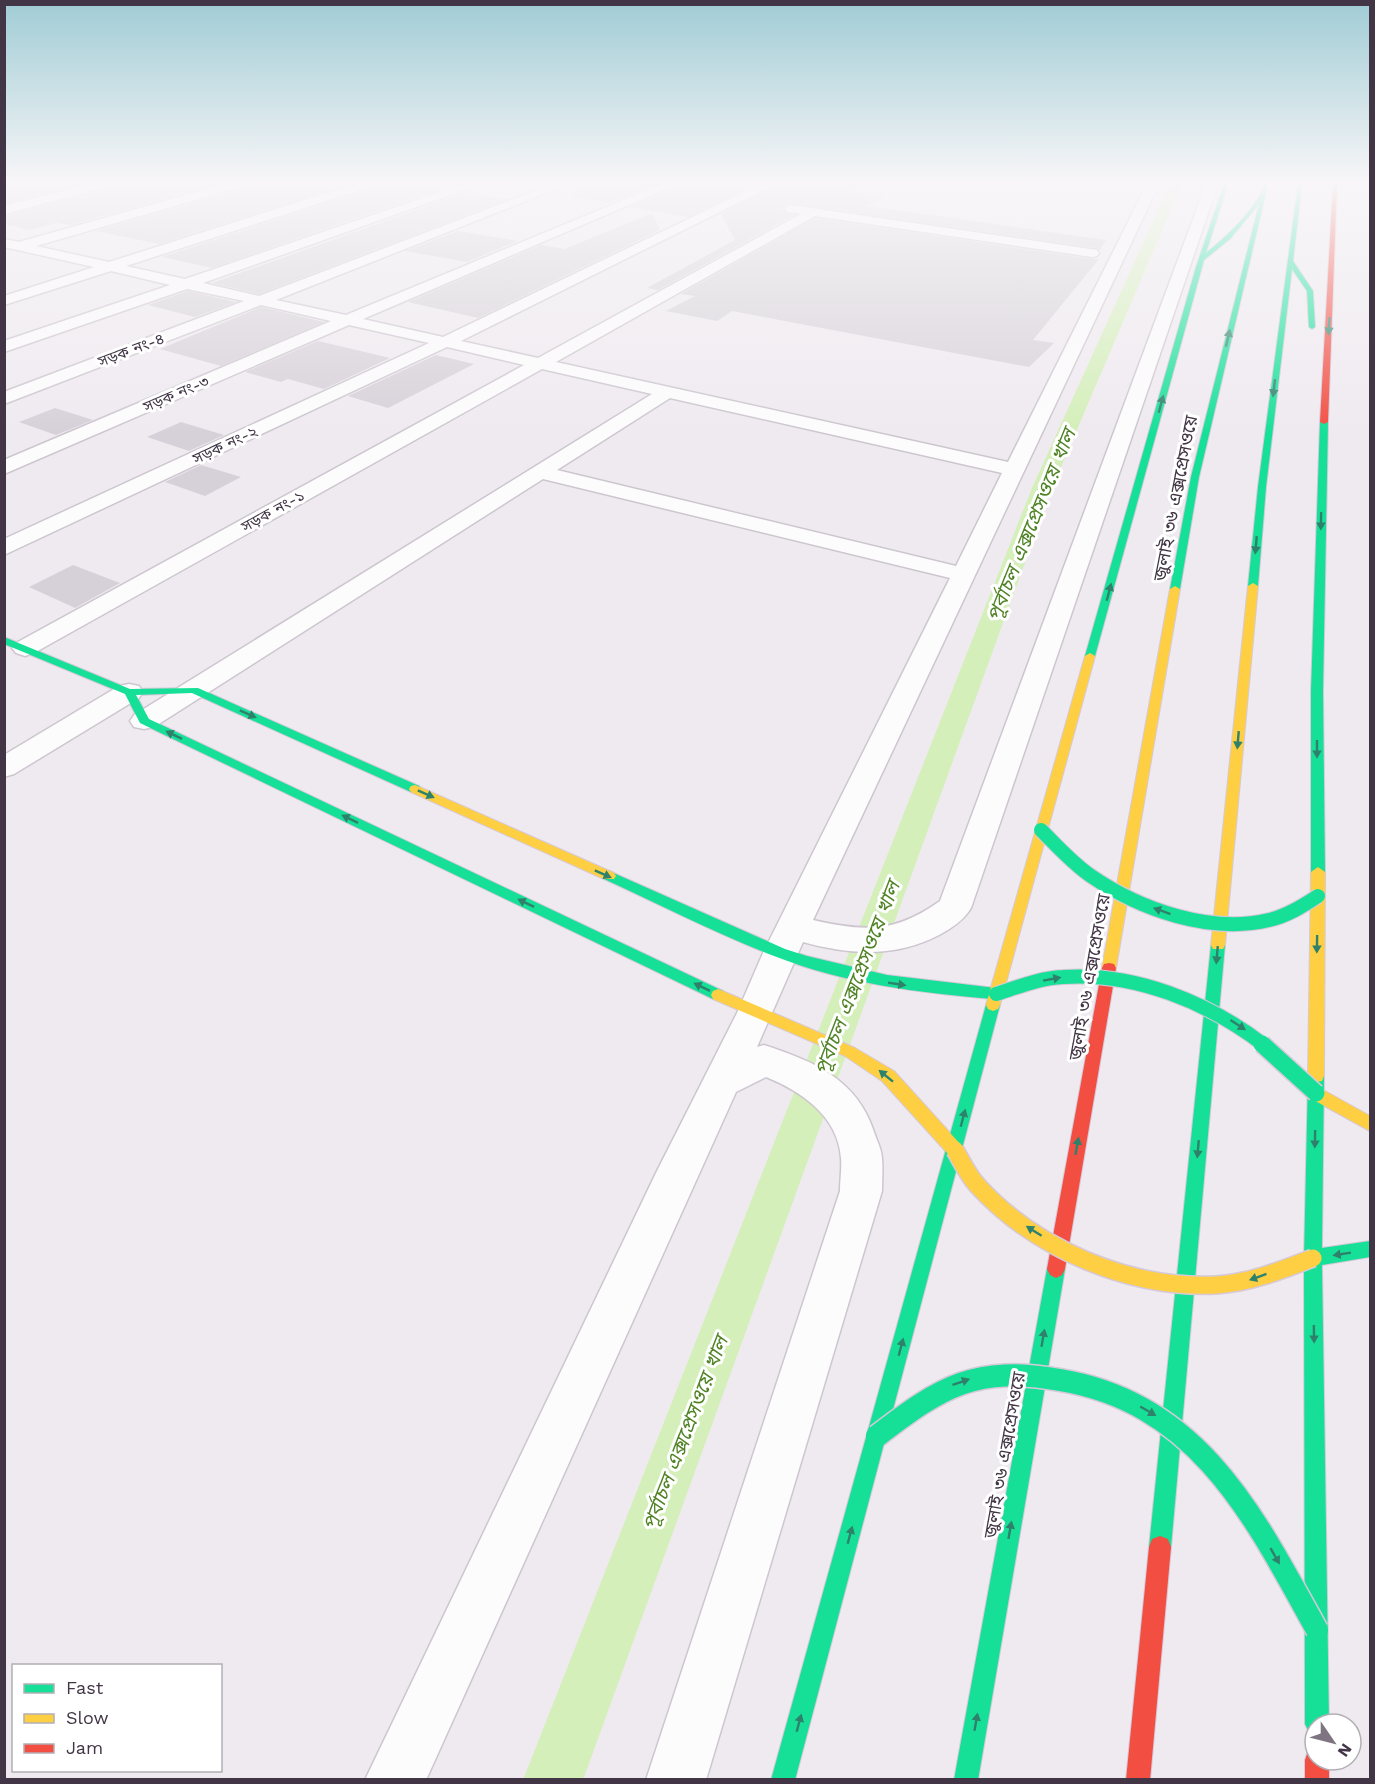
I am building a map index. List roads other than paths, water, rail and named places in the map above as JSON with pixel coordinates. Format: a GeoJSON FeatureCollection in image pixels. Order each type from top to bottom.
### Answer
{"type":"FeatureCollection","features":[{"type":"Feature","properties":{"kind":"main road"},"geometry":{"type":"LineString","coordinates":[[783,1779],[1041,830],[1094,648],[1199,267]]}},
{"type":"Feature","properties":{"kind":"main road","name":"জুলাই ৩৬ এক্সপ্রেসওয়ে"},"geometry":{"type":"LineString","coordinates":[[966,1779],[1195,477],[1246,267]]}},
{"type":"Feature","properties":{"kind":"main road"},"geometry":{"type":"LineString","coordinates":[[1138,1779],[1259,511],[1289,267]]}},
{"type":"Feature","properties":{"kind":"main road"},"geometry":{"type":"LineString","coordinates":[[1295,267],[1314,296],[1311,343]]}},
{"type":"Feature","properties":{"kind":"main road"},"geometry":{"type":"LineString","coordinates":[[1317,1712],[1313,1258],[1318,896],[1317,691],[1331,267]]}},
{"type":"Feature","properties":{"kind":"main road"},"geometry":{"type":"LineString","coordinates":[[1313,361],[1316,368],[1326,376]]}},
{"type":"Feature","properties":{"kind":"main road"},"geometry":{"type":"LineString","coordinates":[[4,640],[129,692],[194,690],[786,940],[826,969],[879,982],[942,991],[996,994],[1062,977],[1124,982],[1182,995],[1219,1012],[1281,1057],[1316,1093],[1371,1124]]}},
{"type":"Feature","properties":{"kind":"main road"},"geometry":{"type":"LineString","coordinates":[[129,692],[144,721],[755,1012],[850,1052],[888,1076],[955,1150],[978,1187],[1004,1211],[1072,1253],[1114,1270],[1165,1284],[1205,1286],[1249,1281],[1313,1258],[1371,1249]]}},
{"type":"Feature","properties":{"kind":"main road"},"geometry":{"type":"LineString","coordinates":[[1041,830],[1096,880],[1152,907],[1181,917],[1212,922],[1256,922],[1289,914],[1318,896]]}},
{"type":"Feature","properties":{"kind":"main road"},"geometry":{"type":"LineString","coordinates":[[877,1436],[918,1403],[957,1382],[990,1373],[1021,1372],[1073,1382],[1115,1394],[1151,1412],[1188,1439],[1217,1472],[1243,1503],[1317,1630]]}},
{"type":"Feature","properties":{"kind":"street"},"geometry":{"type":"LineString","coordinates":[[4,301],[110,267]]}},
{"type":"Feature","properties":{"kind":"street"},"geometry":{"type":"LineString","coordinates":[[112,267],[1015,470]]}},
{"type":"Feature","properties":{"kind":"street"},"geometry":{"type":"LineString","coordinates":[[4,347],[234,267]]}},
{"type":"Feature","properties":{"kind":"street","name":"সড়ক নং-৪"},"geometry":{"type":"LineString","coordinates":[[4,399],[344,267]]}},
{"type":"Feature","properties":{"kind":"street","name":"সড়ক নং-৩"},"geometry":{"type":"LineString","coordinates":[[4,468],[347,320],[476,267]]}},
{"type":"Feature","properties":{"kind":"street","name":"সড়ক নং-২"},"geometry":{"type":"LineString","coordinates":[[4,548],[445,342],[597,267]]}},
{"type":"Feature","properties":{"kind":"street","name":"সড়ক নং-১"},"geometry":{"type":"LineString","coordinates":[[25,648],[715,267]]}},
{"type":"Feature","properties":{"kind":"street"},"geometry":{"type":"LineString","coordinates":[[395,1779],[667,1194],[755,1012],[786,940],[1113,267]]}},
{"type":"Feature","properties":{"kind":"street"},"geometry":{"type":"LineString","coordinates":[[786,940],[857,941],[900,938],[934,925],[954,908],[1182,267]]}},
{"type":"Feature","properties":{"kind":"street"},"geometry":{"type":"LineString","coordinates":[[144,721],[667,392]]}},
{"type":"Feature","properties":{"kind":"street"},"geometry":{"type":"LineString","coordinates":[[540,472],[964,575]]}},
{"type":"Feature","properties":{"kind":"street"},"geometry":{"type":"LineString","coordinates":[[4,768],[129,692]]}},
{"type":"Feature","properties":{"kind":"street"},"geometry":{"type":"LineString","coordinates":[[676,1779],[861,1191],[862,1157],[851,1122],[832,1096],[798,1073],[764,1060],[722,1081]]}},
{"type":"Feature","properties":{"kind":"waterway","name":"পূর্বাচল এক্সপ্রেসওয়ে খাল"},"geometry":{"type":"LineString","coordinates":[[553,1780],[1042,488],[1139,267]]}}]}
